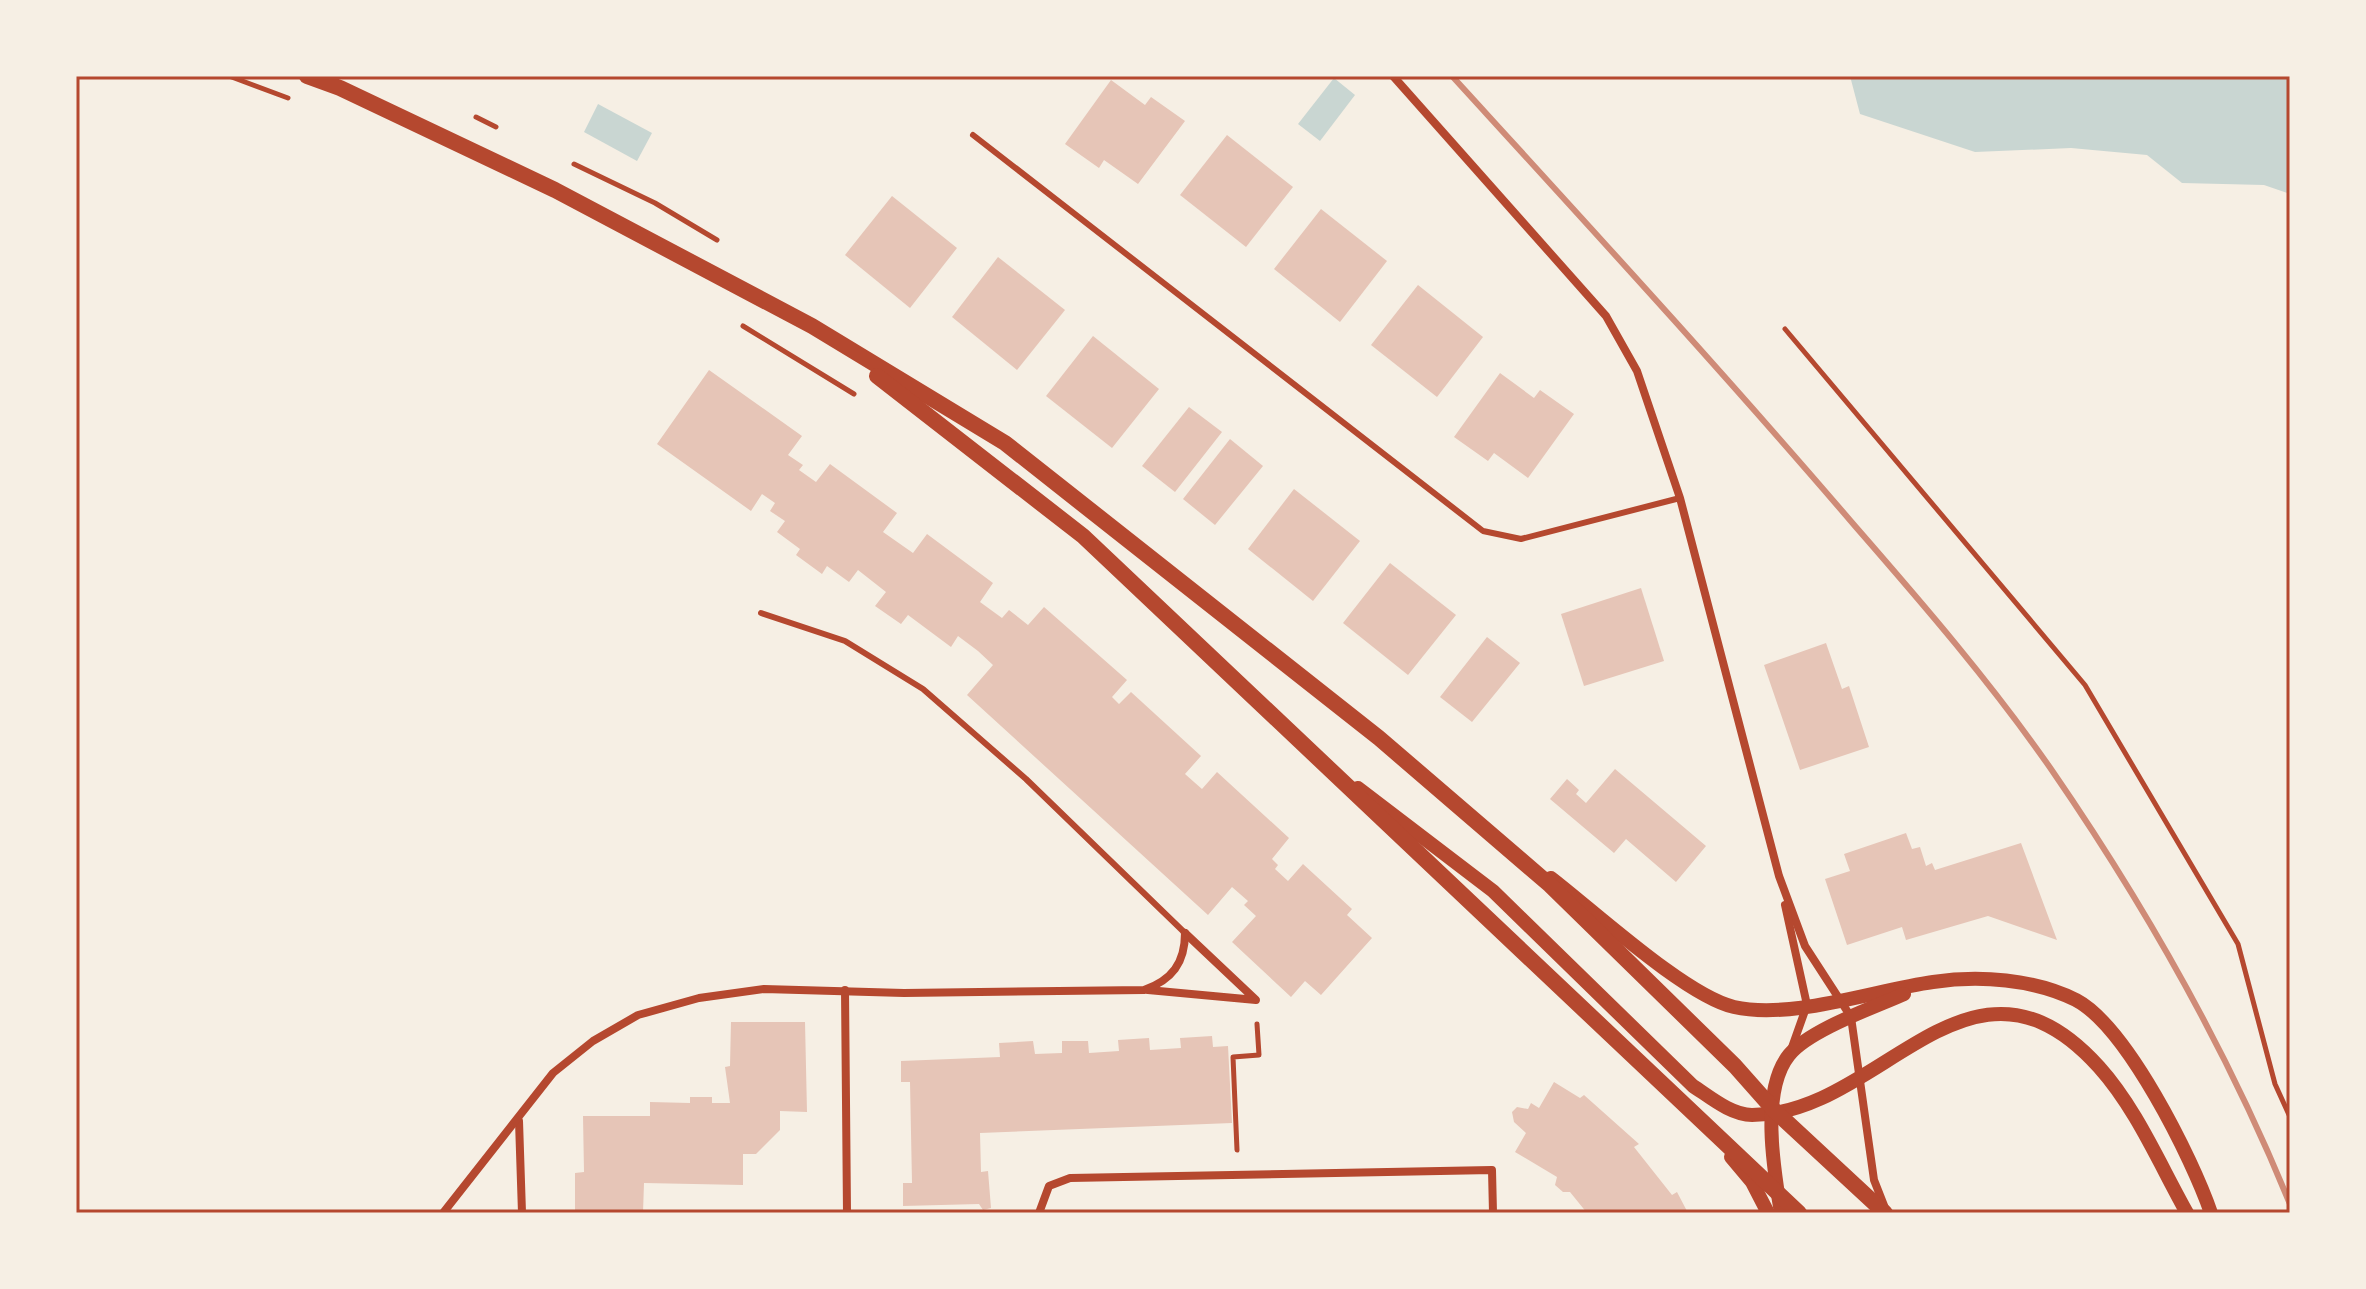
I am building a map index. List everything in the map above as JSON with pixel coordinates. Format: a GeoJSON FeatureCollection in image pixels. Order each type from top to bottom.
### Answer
{"type":"FeatureCollection","features":[{"type":"Feature","properties":{"kind":"main road"},"geometry":{"type":"LineString","coordinates":[[307,76],[555,190],[812,326],[1005,443],[1379,738],[1550,885],[1735,1066],[1774,1110],[1886,1213]]}},
{"type":"Feature","properties":{"kind":"main road"},"geometry":{"type":"LineString","coordinates":[[812,326],[1083,536],[1799,1213]]}},
{"type":"Feature","properties":{"kind":"street"},"geometry":{"type":"LineString","coordinates":[[1393,76],[1606,316],[1637,371],[1680,498],[1779,876],[1807,1005],[1777,1085],[1770,1135],[1781,1213]]}},
{"type":"Feature","properties":{"kind":"street"},"geometry":{"type":"LineString","coordinates":[[1326,763],[1493,891],[1693,1086],[1732,1110],[1752,1115],[1803,1109],[1861,1078],[1947,1024],[1990,1014],[2034,1019],[2065,1038],[2100,1068],[2132,1114],[2187,1213]]}},
{"type":"Feature","properties":{"kind":"street"},"geometry":{"type":"LineString","coordinates":[[1441,791],[1695,990],[1735,1007],[1807,1005],[1934,981],[1987,979],[2019,983],[2078,1001],[2115,1038],[2154,1091],[2211,1213]]}},
{"type":"Feature","properties":{"kind":"street"},"geometry":{"type":"LineString","coordinates":[[1779,876],[1805,946],[1851,1017],[1874,1180],[1886,1213]]}},
{"type":"Feature","properties":{"kind":"street"},"geometry":{"type":"LineString","coordinates":[[1144,990],[1160,984],[1177,969],[1183,956],[1185,933]]}},
{"type":"Feature","properties":{"kind":"street"},"geometry":{"type":"LineString","coordinates":[[443,1213],[553,1073],[593,1041],[638,1015],[699,998],[764,989],[951,993],[1144,990],[1256,1000],[1185,933]]}},
{"type":"Feature","properties":{"kind":"street"},"geometry":{"type":"LineString","coordinates":[[1789,1055],[1851,1017],[1934,981]]}},
{"type":"Feature","properties":{"kind":"street"},"geometry":{"type":"LineString","coordinates":[[845,990],[847,1213]]}},
{"type":"Feature","properties":{"kind":"street"},"geometry":{"type":"LineString","coordinates":[[1694,1113],[1752,1182],[1768,1213]]}},
{"type":"Feature","properties":{"kind":"street"},"geometry":{"type":"LineString","coordinates":[[519,1120],[522,1213]]}},
{"type":"Feature","properties":{"kind":"street"},"geometry":{"type":"LineString","coordinates":[[1039,1213],[1042,1197],[1049,1186],[1059,1180],[1492,1170],[1493,1213]]}},
{"type":"Feature","properties":{"kind":"lane"},"geometry":{"type":"LineString","coordinates":[[973,135],[1483,531],[1521,539],[1680,498]]}},
{"type":"Feature","properties":{"kind":"lane"},"geometry":{"type":"LineString","coordinates":[[761,613],[845,641],[923,689],[1026,779],[1185,933]]}},
{"type":"Feature","properties":{"kind":"path"},"geometry":{"type":"LineString","coordinates":[[229,76],[300,102]]}},
{"type":"Feature","properties":{"kind":"path"},"geometry":{"type":"LineString","coordinates":[[734,320],[858,398]]}},
{"type":"Feature","properties":{"kind":"path"},"geometry":{"type":"LineString","coordinates":[[1785,329],[2085,685],[2238,944],[2275,1084],[2290,1117]]}},
{"type":"Feature","properties":{"kind":"path"},"geometry":{"type":"LineString","coordinates":[[1239,1175],[1233,1057],[1259,1055],[1258,1035]]}},
{"type":"Feature","properties":{"kind":"shaded area"},"geometry":{"type":"Polygon","coordinates":[[[1850,76],[2290,76],[2290,194],[2264,185],[2182,183],[2147,155],[2071,148],[1975,152],[1860,114],[1850,76]]]}},
{"type":"Feature","properties":{"kind":"shaded area"},"geometry":{"type":"Polygon","coordinates":[[[1334,78],[1355,95],[1320,141],[1298,124],[1334,78]]]}},
{"type":"Feature","properties":{"kind":"shaded area"},"geometry":{"type":"Polygon","coordinates":[[[598,104],[652,133],[637,161],[584,132],[598,104]]]}},
{"type":"Feature","properties":{"kind":"building"},"geometry":{"type":"Polygon","coordinates":[[[1111,80],[1145,105],[1151,97],[1185,121],[1138,184],[1104,160],[1099,168],[1065,144],[1111,80]]]}},
{"type":"Feature","properties":{"kind":"building"},"geometry":{"type":"Polygon","coordinates":[[[1227,135],[1293,187],[1246,247],[1180,195],[1227,135]]]}},
{"type":"Feature","properties":{"kind":"building"},"geometry":{"type":"Polygon","coordinates":[[[892,196],[957,248],[910,308],[845,255],[892,196]]]}},
{"type":"Feature","properties":{"kind":"building"},"geometry":{"type":"Polygon","coordinates":[[[1321,209],[1387,261],[1340,322],[1274,269],[1321,209]]]}},
{"type":"Feature","properties":{"kind":"building"},"geometry":{"type":"Polygon","coordinates":[[[998,257],[1065,310],[1017,370],[952,317],[998,257]]]}},
{"type":"Feature","properties":{"kind":"building"},"geometry":{"type":"Polygon","coordinates":[[[1418,285],[1483,337],[1437,397],[1371,345],[1418,285]]]}},
{"type":"Feature","properties":{"kind":"building"},"geometry":{"type":"Polygon","coordinates":[[[1093,336],[1159,389],[1112,448],[1046,396],[1093,336]]]}},
{"type":"Feature","properties":{"kind":"building"},"geometry":{"type":"Polygon","coordinates":[[[709,370],[802,436],[788,455],[803,465],[799,470],[816,482],[830,464],[897,513],[883,532],[913,553],[927,534],[993,583],[980,602],[1002,618],[1009,610],[1028,625],[1044,607],[1127,680],[1112,697],[1119,704],[1131,692],[1201,756],[1185,774],[1202,789],[1217,772],[1289,838],[1272,859],[1278,865],[1275,869],[1288,881],[1303,864],[1352,909],[1347,915],[1372,938],[1321,995],[1305,981],[1291,997],[1232,942],[1256,916],[1244,905],[1248,901],[1232,887],[1208,915],[967,695],[993,665],[978,651],[958,636],[951,647],[908,615],[901,624],[875,606],[886,592],[858,570],[849,582],[827,566],[822,574],[796,555],[800,549],[777,532],[785,521],[770,511],[775,503],[762,494],[751,511],[657,444],[709,370]]]}},
{"type":"Feature","properties":{"kind":"building"},"geometry":{"type":"Polygon","coordinates":[[[1500,373],[1534,398],[1540,390],[1574,414],[1528,478],[1494,453],[1488,461],[1454,437],[1500,373]]]}},
{"type":"Feature","properties":{"kind":"building"},"geometry":{"type":"Polygon","coordinates":[[[1189,407],[1222,432],[1175,492],[1142,466],[1189,407]]]}},
{"type":"Feature","properties":{"kind":"building"},"geometry":{"type":"Polygon","coordinates":[[[1230,439],[1263,466],[1215,525],[1183,499],[1230,439]]]}},
{"type":"Feature","properties":{"kind":"building"},"geometry":{"type":"Polygon","coordinates":[[[1294,489],[1360,541],[1313,601],[1248,549],[1294,489]]]}},
{"type":"Feature","properties":{"kind":"building"},"geometry":{"type":"Polygon","coordinates":[[[1390,563],[1456,615],[1408,675],[1343,623],[1390,563]]]}},
{"type":"Feature","properties":{"kind":"building"},"geometry":{"type":"Polygon","coordinates":[[[1641,588],[1664,661],[1584,686],[1561,614],[1641,588]]]}},
{"type":"Feature","properties":{"kind":"building"},"geometry":{"type":"Polygon","coordinates":[[[1487,637],[1520,663],[1472,722],[1440,697],[1487,637]]]}},
{"type":"Feature","properties":{"kind":"building"},"geometry":{"type":"Polygon","coordinates":[[[1826,643],[1842,689],[1849,686],[1869,747],[1800,770],[1764,665],[1826,643]]]}},
{"type":"Feature","properties":{"kind":"building"},"geometry":{"type":"Polygon","coordinates":[[[1615,769],[1706,846],[1676,882],[1626,839],[1614,853],[1550,799],[1567,779],[1579,790],[1576,794],[1586,803],[1615,769]]]}},
{"type":"Feature","properties":{"kind":"building"},"geometry":{"type":"Polygon","coordinates":[[[1906,833],[1912,849],[1920,847],[1926,866],[1932,863],[1935,870],[2021,843],[2057,940],[1988,916],[1906,940],[1902,927],[1847,945],[1825,879],[1850,871],[1844,854],[1906,833]]]}},
{"type":"Feature","properties":{"kind":"building"},"geometry":{"type":"Polygon","coordinates":[[[731,1022],[805,1022],[807,1112],[780,1111],[780,1130],[756,1154],[743,1154],[743,1185],[644,1183],[643,1213],[575,1213],[575,1173],[584,1172],[583,1116],[650,1116],[650,1102],[690,1103],[690,1097],[712,1097],[712,1103],[730,1103],[725,1067],[730,1066],[731,1022]]]}},
{"type":"Feature","properties":{"kind":"building"},"geometry":{"type":"Polygon","coordinates":[[[1212,1036],[1213,1047],[1228,1046],[1232,1123],[980,1133],[981,1172],[988,1171],[991,1208],[983,1210],[979,1204],[903,1206],[903,1183],[912,1183],[910,1082],[901,1082],[901,1061],[1000,1057],[999,1043],[1033,1041],[1035,1054],[1062,1053],[1062,1041],[1088,1041],[1089,1053],[1119,1051],[1118,1040],[1149,1038],[1150,1050],[1181,1048],[1180,1038],[1212,1036]]]}},
{"type":"Feature","properties":{"kind":"building"},"geometry":{"type":"Polygon","coordinates":[[[1554,1082],[1580,1098],[1584,1095],[1639,1144],[1634,1147],[1672,1195],[1677,1192],[1688,1213],[1587,1213],[1570,1192],[1563,1192],[1555,1185],[1557,1177],[1515,1152],[1526,1133],[1514,1122],[1512,1112],[1517,1107],[1528,1109],[1531,1103],[1539,1108],[1554,1082]]]}},
{"type":"Feature","properties":{"kind":"railway"},"geometry":{"type":"LineString","coordinates":[[1452,76],[1806,469],[2005,706],[2085,820],[2182,980],[2240,1091],[2290,1204]]}}]}
